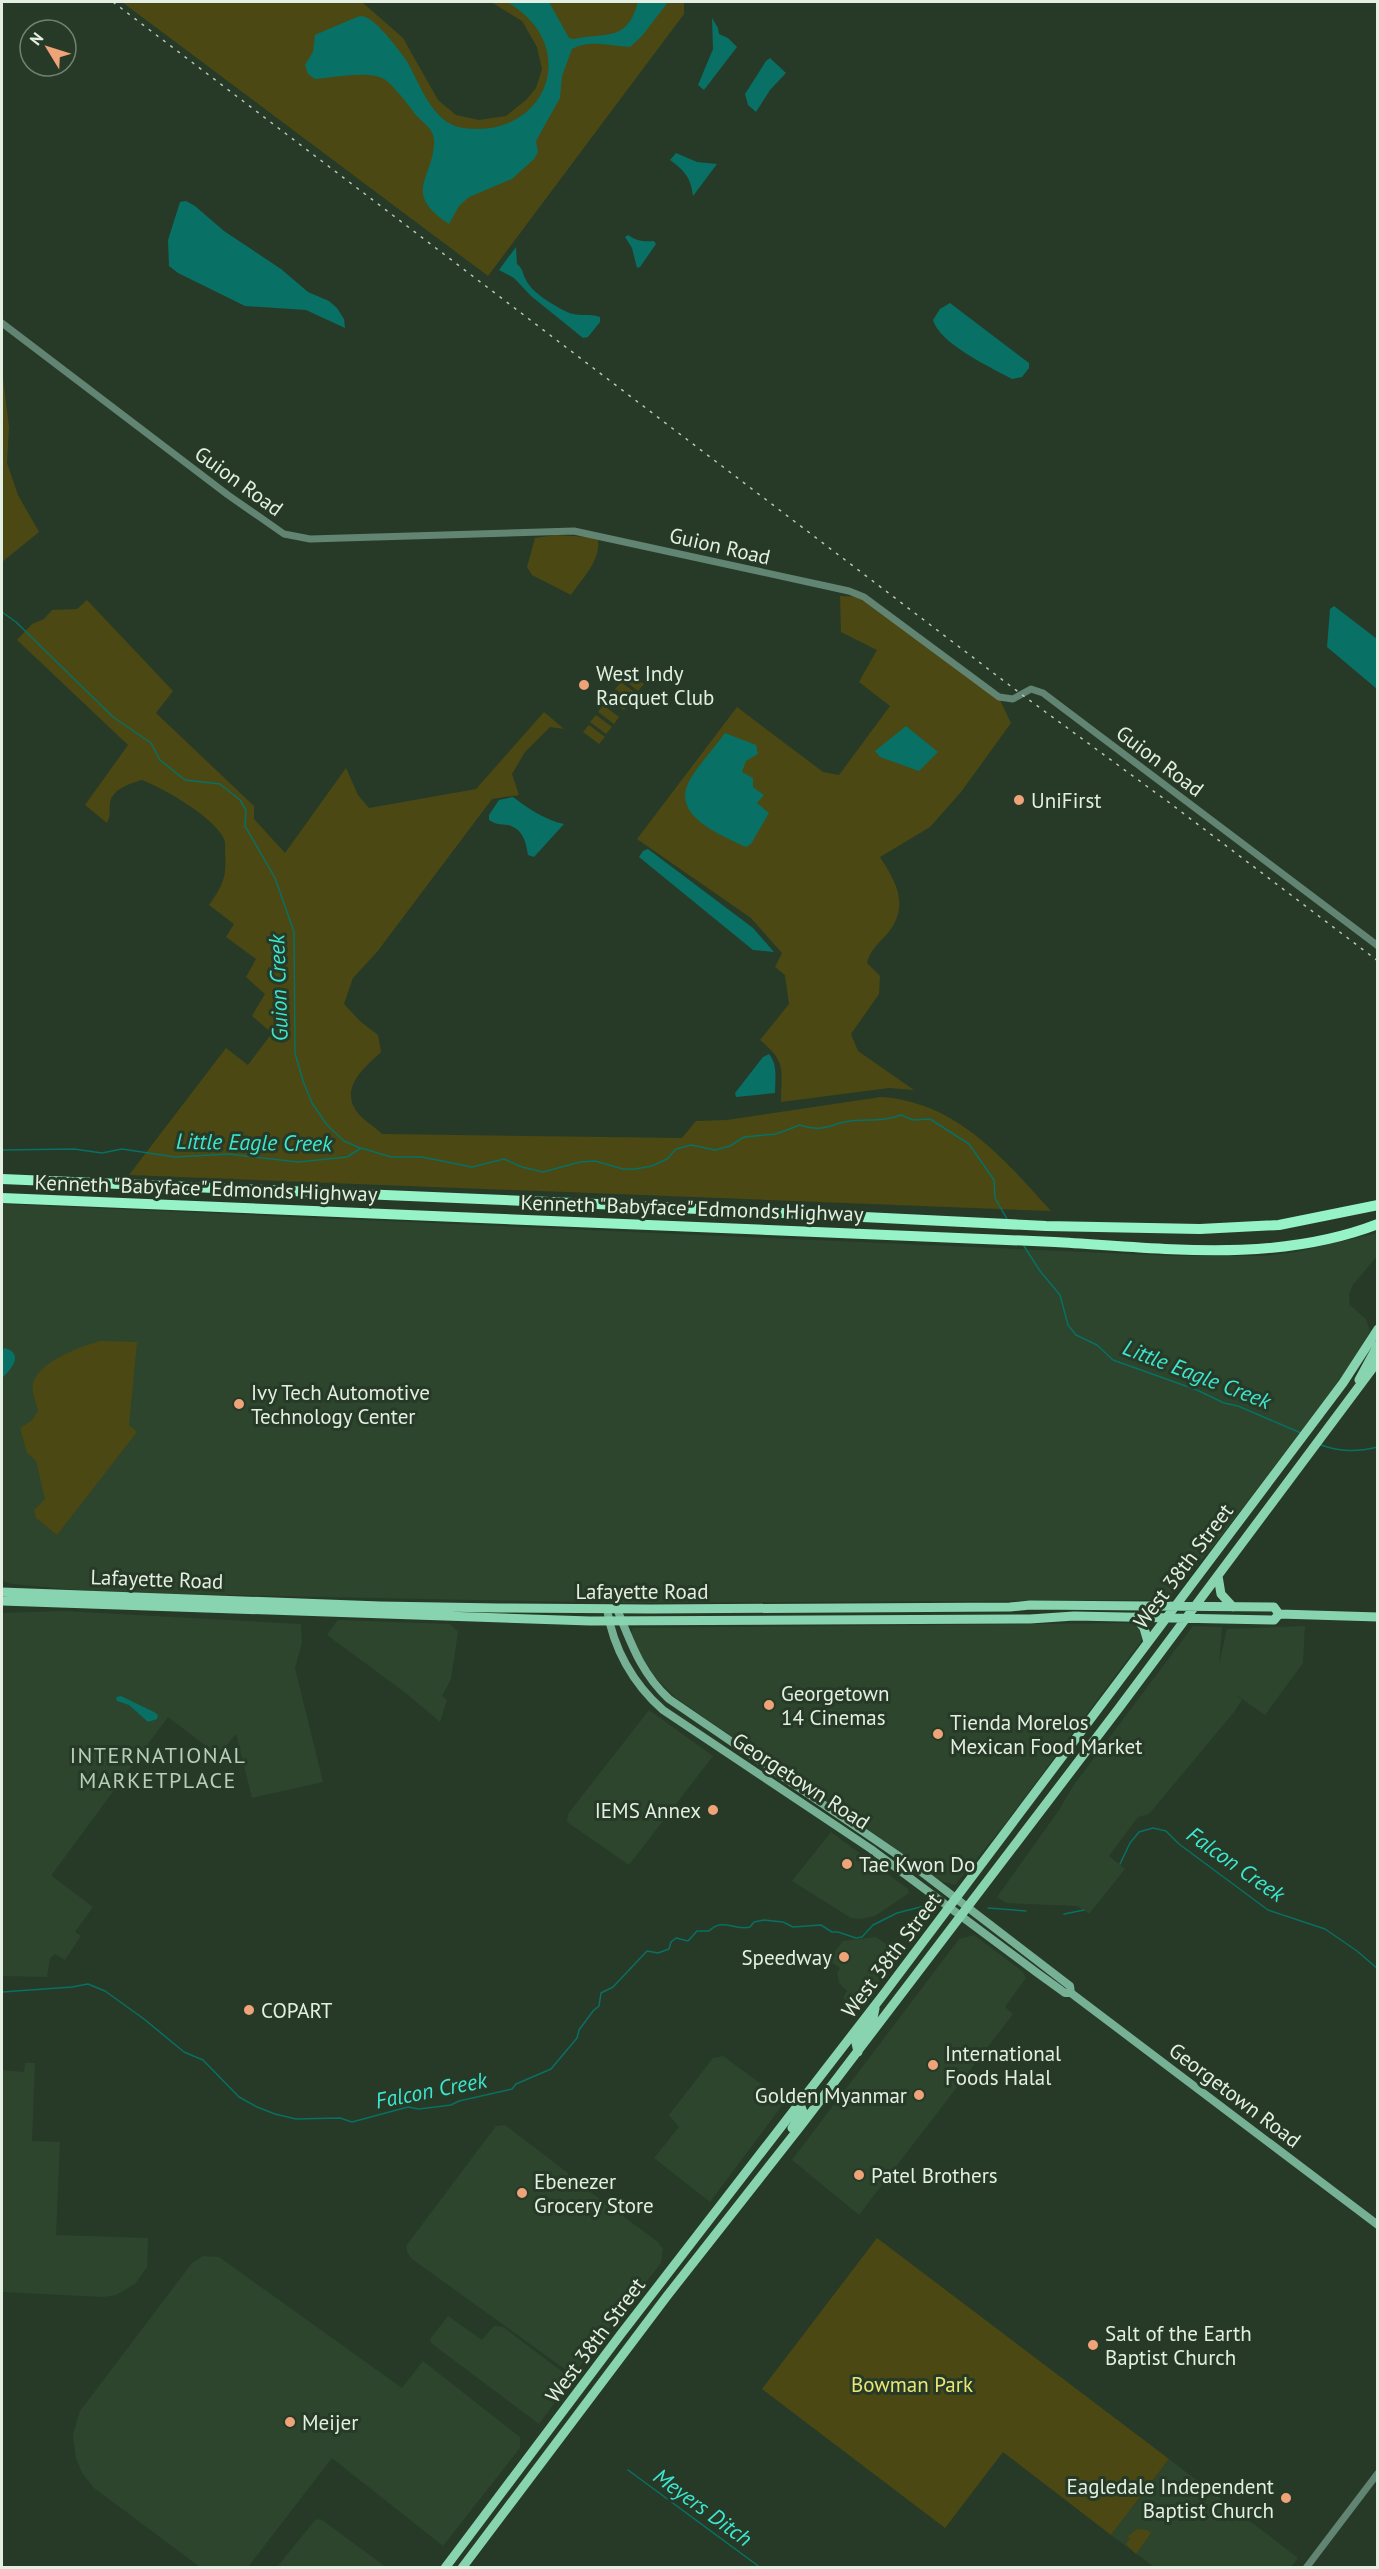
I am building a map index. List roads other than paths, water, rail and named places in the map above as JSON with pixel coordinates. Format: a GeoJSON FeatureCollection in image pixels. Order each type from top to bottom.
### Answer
{"type":"FeatureCollection","features":[{"type":"Feature","properties":{"kind":"highway","name":"Kenneth \"Babyface\" Edmonds Highway"},"geometry":{"type":"LineString","coordinates":[[2,1179],[1046,1226],[1244,1228],[1290,1223],[1377,1205]]}},
{"type":"Feature","properties":{"kind":"highway","name":"Kenneth \"Babyface\" Edmonds Highway"},"geometry":{"type":"LineString","coordinates":[[2,1198],[1055,1242],[1197,1250],[1251,1249],[1310,1242],[1358,1232],[1377,1224]]}},
{"type":"Feature","properties":{"kind":"main road","name":"West 38th Street"},"geometry":{"type":"LineString","coordinates":[[450,2565],[621,2334],[877,2003],[1319,1417],[1357,1364],[1377,1329]]}},
{"type":"Feature","properties":{"kind":"main road"},"geometry":{"type":"LineString","coordinates":[[1357,1388],[1362,1372],[1377,1345]]}},
{"type":"Feature","properties":{"kind":"main road","name":"West 38th Street"},"geometry":{"type":"LineString","coordinates":[[462,2568],[667,2296],[858,2052],[1187,1618],[1377,1361]]}},
{"type":"Feature","properties":{"kind":"main road"},"geometry":{"type":"LineString","coordinates":[[1218,1576],[1221,1594],[1233,1607]]}},
{"type":"Feature","properties":{"kind":"main road","name":"Lafayette Road"},"geometry":{"type":"LineString","coordinates":[[2,1592],[380,1606],[612,1609],[1176,1605],[1274,1608],[1279,1614],[1377,1617]]}},
{"type":"Feature","properties":{"kind":"main road","name":"Lafayette Road"},"geometry":{"type":"LineString","coordinates":[[2,1601],[609,1621],[1135,1617],[1274,1620],[1279,1614]]}},
{"type":"Feature","properties":{"kind":"main road","name":"Georgetown Road"},"geometry":{"type":"LineString","coordinates":[[612,1609],[609,1621],[629,1671],[663,1710],[953,1903],[967,1907],[1070,1986],[1071,1993]]}},
{"type":"Feature","properties":{"kind":"main road","name":"Georgetown Road"},"geometry":{"type":"LineString","coordinates":[[612,1609],[622,1621],[640,1666],[654,1685],[669,1699],[890,1850],[953,1903],[960,1916],[1065,1993],[1071,1993],[1377,2225]]}},
{"type":"Feature","properties":{"kind":"main road"},"geometry":{"type":"LineString","coordinates":[[1135,1617],[1144,1628],[1148,1642]]}},
{"type":"Feature","properties":{"kind":"main road"},"geometry":{"type":"LineString","coordinates":[[1066,1775],[1065,1764],[1089,1731],[1091,1719]]}},
{"type":"Feature","properties":{"kind":"main road"},"geometry":{"type":"LineString","coordinates":[[1038,1812],[1042,1799],[1054,1782],[1054,1770]]}},
{"type":"Feature","properties":{"kind":"main road"},"geometry":{"type":"LineString","coordinates":[[858,2052],[856,2043],[873,2018],[877,2003]]}},
{"type":"Feature","properties":{"kind":"main road"},"geometry":{"type":"LineString","coordinates":[[770,2166],[783,2140],[802,2115],[803,2110],[800,2104]]}},
{"type":"Feature","properties":{"kind":"street","name":"Guion Road"},"geometry":{"type":"LineString","coordinates":[[2,323],[228,495],[294,538],[574,531],[849,591],[864,597],[999,697],[1013,699],[1031,689],[1043,693],[1377,946]]}},
{"type":"Feature","properties":{"kind":"street"},"geometry":{"type":"LineString","coordinates":[[1306,2568],[1377,2473]]}},
{"type":"Feature","properties":{"kind":"water"},"geometry":{"type":"Polygon","coordinates":[[[507,2],[549,2],[569,38],[574,39],[605,35],[621,30],[628,24],[638,2],[668,2],[642,36],[630,47],[586,44],[572,49],[562,76],[560,98],[536,141],[538,152],[534,159],[512,179],[469,197],[459,206],[449,224],[434,213],[426,203],[423,193],[433,153],[433,136],[430,129],[396,90],[377,76],[350,75],[315,79],[308,74],[305,65],[313,52],[315,35],[358,17],[364,17],[376,24],[397,48],[428,101],[443,119],[463,128],[492,128],[515,120],[533,105],[545,86],[549,65],[544,42],[531,21],[507,2]]]}},
{"type":"Feature","properties":{"kind":"water"},"geometry":{"type":"Polygon","coordinates":[[[712,18],[719,34],[728,38],[737,47],[704,90],[698,85],[713,49],[712,18]]]}},
{"type":"Feature","properties":{"kind":"water"},"geometry":{"type":"Polygon","coordinates":[[[770,58],[786,73],[770,90],[756,112],[748,105],[745,94],[770,58]]]}},
{"type":"Feature","properties":{"kind":"water"},"geometry":{"type":"Polygon","coordinates":[[[676,153],[697,162],[717,164],[693,196],[691,184],[686,175],[670,160],[676,153]]]}},
{"type":"Feature","properties":{"kind":"water"},"geometry":{"type":"Polygon","coordinates":[[[186,201],[224,231],[281,269],[308,292],[329,301],[344,319],[345,328],[306,310],[245,306],[178,273],[169,266],[168,240],[180,202],[186,201]]]}},
{"type":"Feature","properties":{"kind":"water"},"geometry":{"type":"Polygon","coordinates":[[[628,235],[640,241],[654,241],[656,244],[637,268],[632,248],[625,237],[628,235]]]}},
{"type":"Feature","properties":{"kind":"water"},"geometry":{"type":"Polygon","coordinates":[[[516,247],[517,264],[529,285],[538,294],[571,313],[600,317],[600,322],[588,337],[583,338],[531,296],[514,278],[499,270],[516,247]]]}},
{"type":"Feature","properties":{"kind":"water"},"geometry":{"type":"Polygon","coordinates":[[[950,303],[1029,363],[1029,368],[1022,377],[1012,379],[967,354],[945,338],[933,320],[940,309],[950,303]]]}},
{"type":"Feature","properties":{"kind":"water"},"geometry":{"type":"Polygon","coordinates":[[[1334,606],[1377,639],[1377,689],[1327,647],[1330,609],[1334,606]]]}},
{"type":"Feature","properties":{"kind":"water"},"geometry":{"type":"Polygon","coordinates":[[[906,726],[938,752],[919,771],[880,757],[875,751],[906,726]]]}},
{"type":"Feature","properties":{"kind":"water"},"geometry":{"type":"Polygon","coordinates":[[[725,733],[756,745],[758,754],[746,761],[742,772],[753,778],[753,787],[764,795],[757,803],[769,813],[751,844],[746,847],[703,824],[688,807],[685,797],[687,786],[694,774],[725,733]]]}},
{"type":"Feature","properties":{"kind":"water"},"geometry":{"type":"Polygon","coordinates":[[[513,797],[537,814],[564,824],[534,857],[528,855],[525,841],[517,830],[489,820],[489,815],[499,800],[513,797]]]}},
{"type":"Feature","properties":{"kind":"water"},"geometry":{"type":"Polygon","coordinates":[[[648,849],[753,928],[774,952],[753,950],[639,857],[643,851],[648,849]]]}},
{"type":"Feature","properties":{"kind":"water"},"geometry":{"type":"Polygon","coordinates":[[[769,1054],[775,1067],[775,1093],[736,1097],[735,1093],[763,1057],[769,1054]]]}},
{"type":"Feature","properties":{"kind":"water"},"geometry":{"type":"Polygon","coordinates":[[[5,1348],[14,1354],[15,1358],[12,1366],[2,1378],[2,1350],[5,1348]]]}},
{"type":"Feature","properties":{"kind":"water"},"geometry":{"type":"Polygon","coordinates":[[[121,1696],[154,1712],[158,1715],[157,1719],[148,1722],[129,1705],[117,1701],[116,1697],[121,1696]]]}},
{"type":"Feature","properties":{"kind":"waterway","name":"Guion Creek"},"geometry":{"type":"LineString","coordinates":[[2,612],[16,622],[113,717],[151,743],[160,760],[185,780],[220,784],[240,800],[246,810],[245,826],[275,878],[294,932],[295,1053],[303,1081],[312,1103],[327,1125],[344,1141],[360,1148]]}},
{"type":"Feature","properties":{"kind":"waterway","name":"Little Eagle Creek"},"geometry":{"type":"LineString","coordinates":[[2,1150],[74,1149],[102,1153],[122,1149],[175,1157],[229,1154],[298,1162],[347,1157],[361,1148],[391,1157],[422,1157],[472,1167],[504,1159],[522,1167],[543,1172],[580,1162],[595,1161],[623,1169],[635,1169],[652,1166],[667,1159],[676,1149],[691,1145],[715,1150],[730,1146],[744,1137],[776,1134],[800,1125],[821,1128],[850,1121],[901,1115],[913,1120],[930,1119],[969,1144],[994,1180],[995,1198],[1007,1219]]}},
{"type":"Feature","properties":{"kind":"waterway","name":"Little Eagle Creek"},"geometry":{"type":"LineString","coordinates":[[1024,1246],[1040,1271],[1060,1295],[1068,1325],[1076,1335],[1097,1345],[1113,1360],[1197,1390],[1301,1433]]}},
{"type":"Feature","properties":{"kind":"waterway","name":"Little Eagle Creek"},"geometry":{"type":"LineString","coordinates":[[1321,1445],[1349,1451],[1378,1447]]}},
{"type":"Feature","properties":{"kind":"waterway","name":"Falcon Creek"},"geometry":{"type":"LineString","coordinates":[[1120,1864],[1130,1843],[1139,1832],[1153,1828],[1166,1831],[1179,1844],[1268,1910],[1325,1929],[1378,1969]]}},
{"type":"Feature","properties":{"kind":"waterway","name":"Falcon Creek"},"geometry":{"type":"LineString","coordinates":[[2,1992],[88,1984],[105,1991],[184,2052],[203,2060],[239,2097],[257,2107],[296,2119],[340,2118],[352,2122],[408,2107],[419,2109],[451,2105],[459,2101],[512,2089],[516,2084],[551,2069],[577,2038],[579,2030],[599,2006],[601,1993],[613,1987],[647,1951],[658,1953],[669,1949],[671,1942],[676,1938],[688,1941],[697,1931],[709,1931],[719,1925],[744,1928],[750,1927],[754,1922],[764,1920],[783,1922],[793,1927],[821,1925],[832,1932],[856,1938],[862,1937],[873,1925],[897,1913],[928,1905]]}},
{"type":"Feature","properties":{"kind":"waterway","name":"Falcon Creek"},"geometry":{"type":"LineString","coordinates":[[988,1908],[1026,1911]]}},
{"type":"Feature","properties":{"kind":"waterway","name":"Falcon Creek"},"geometry":{"type":"LineString","coordinates":[[1064,1914],[1084,1910]]}},
{"type":"Feature","properties":{"kind":"waterway","name":"Meyers Ditch"},"geometry":{"type":"LineString","coordinates":[[628,2470],[761,2568]]}},
{"type":"Feature","properties":{"kind":"railway"},"geometry":{"type":"LineString","coordinates":[[113,2],[1021,694],[1378,961]]}},
{"type":"Feature","properties":{"kind":"place","name":"West Indy Racquet Club"},"geometry":{"type":"Point","coordinates":[584,685]}},
{"type":"Feature","properties":{"kind":"place","name":"UniFirst"},"geometry":{"type":"Point","coordinates":[1019,800]}},
{"type":"Feature","properties":{"kind":"place","name":"Ivy Tech Automotive Technology Center"},"geometry":{"type":"Point","coordinates":[239,1404]}},
{"type":"Feature","properties":{"kind":"place","name":"Georgetown 14 Cinemas"},"geometry":{"type":"Point","coordinates":[769,1705]}},
{"type":"Feature","properties":{"kind":"place","name":"Tienda Morelos Mexican Food Market"},"geometry":{"type":"Point","coordinates":[938,1734]}},
{"type":"Feature","properties":{"kind":"place","name":"IEMS Annex"},"geometry":{"type":"Point","coordinates":[713,1810]}},
{"type":"Feature","properties":{"kind":"place","name":"Tae Kwon Do"},"geometry":{"type":"Point","coordinates":[847,1864]}},
{"type":"Feature","properties":{"kind":"place","name":"Speedway"},"geometry":{"type":"Point","coordinates":[844,1957]}},
{"type":"Feature","properties":{"kind":"place","name":"COPART"},"geometry":{"type":"Point","coordinates":[249,2010]}},
{"type":"Feature","properties":{"kind":"place","name":"International Foods Halal"},"geometry":{"type":"Point","coordinates":[933,2065]}},
{"type":"Feature","properties":{"kind":"place","name":"Golden Myanmar"},"geometry":{"type":"Point","coordinates":[919,2095]}},
{"type":"Feature","properties":{"kind":"place","name":"Patel Brothers"},"geometry":{"type":"Point","coordinates":[859,2175]}},
{"type":"Feature","properties":{"kind":"place","name":"Ebenezer Grocery Store"},"geometry":{"type":"Point","coordinates":[522,2193]}},
{"type":"Feature","properties":{"kind":"place","name":"Salt of the Earth Baptist Church"},"geometry":{"type":"Point","coordinates":[1093,2345]}},
{"type":"Feature","properties":{"kind":"place","name":"Meijer"},"geometry":{"type":"Point","coordinates":[290,2422]}},
{"type":"Feature","properties":{"kind":"place","name":"Eagledale Independent Baptist Church"},"geometry":{"type":"Point","coordinates":[1286,2498]}},
{"type":"Feature","properties":{"kind":"district","name":"INTERNATIONAL MARKETPLACE"},"geometry":{"type":"Point","coordinates":[158,1768]}},
{"type":"Feature","properties":{"kind":"park label","name":"Bowman Park"},"geometry":{"type":"Point","coordinates":[912,2384]}}]}
